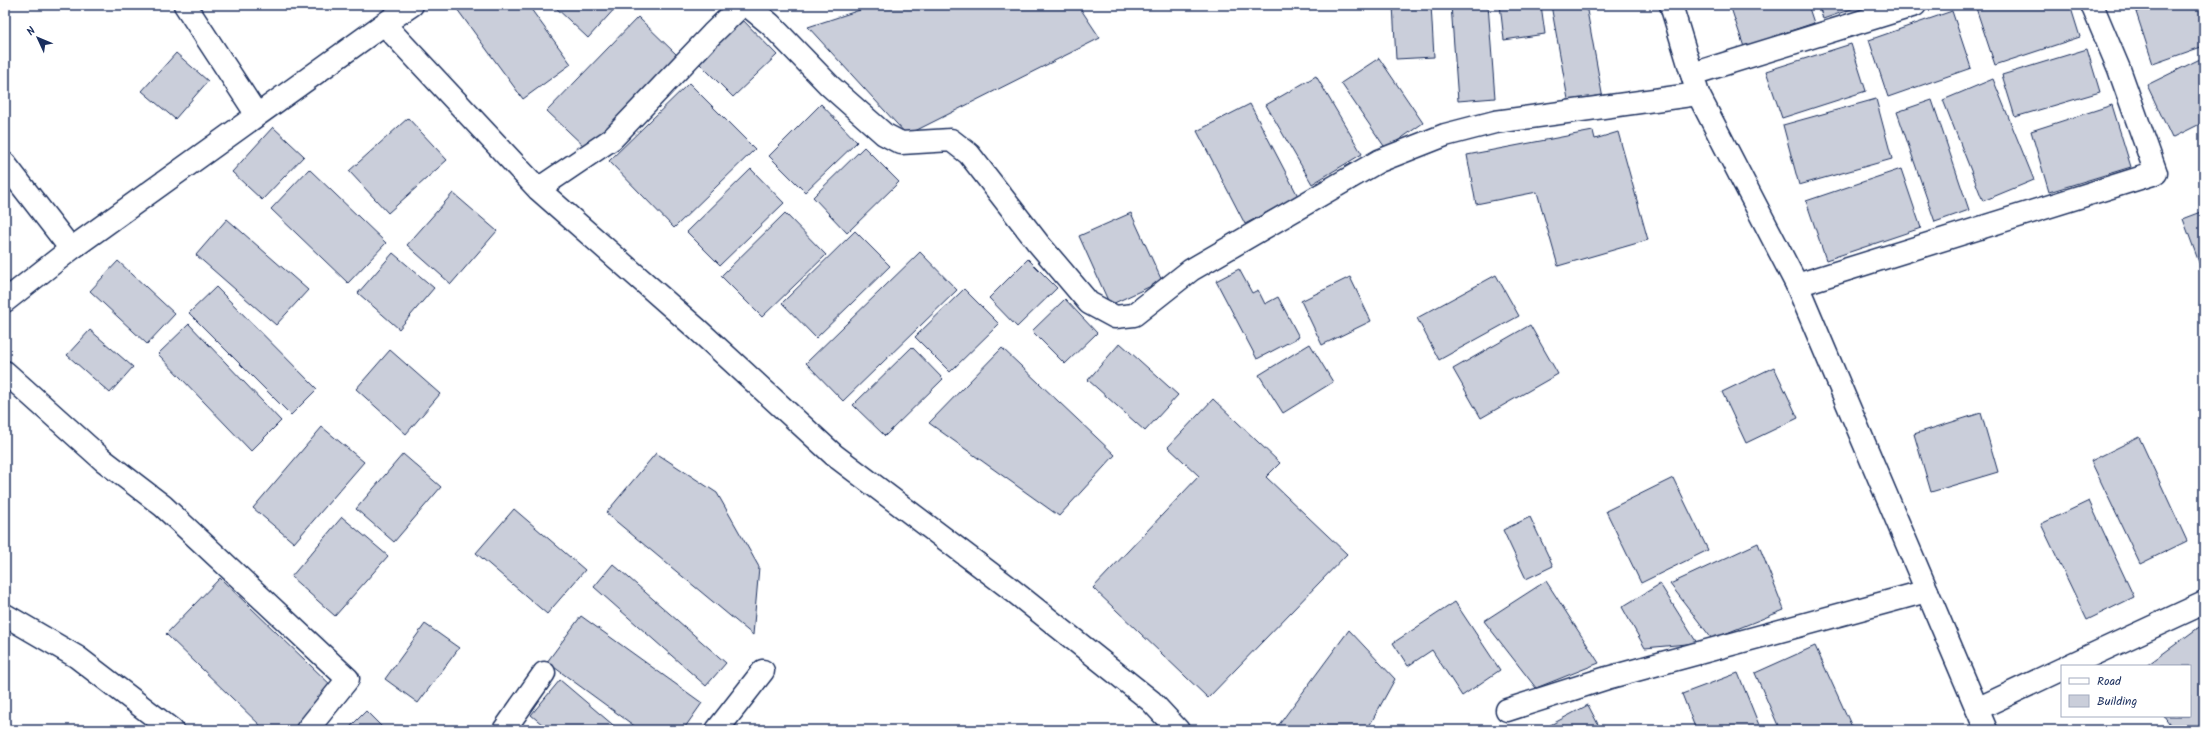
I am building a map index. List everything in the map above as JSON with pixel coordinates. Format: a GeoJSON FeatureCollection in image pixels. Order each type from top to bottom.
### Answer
{"type":"FeatureCollection","features":[{"type":"Feature","properties":{"kind":"street"},"geometry":{"type":"LineString","coordinates":[[185,5],[256,115]]}},
{"type":"Feature","properties":{"kind":"street"},"geometry":{"type":"LineString","coordinates":[[5,301],[71,249],[256,115],[412,5]]}},
{"type":"Feature","properties":{"kind":"street"},"geometry":{"type":"LineString","coordinates":[[538,189],[612,139],[712,34],[742,5]]}},
{"type":"Feature","properties":{"kind":"street"},"geometry":{"type":"LineString","coordinates":[[747,5],[770,24],[830,86],[884,134],[901,143],[952,140],[969,154],[1038,243],[1090,303],[1115,317],[1134,315],[1191,270],[1378,161],[1445,135],[1503,121],[1695,84],[1916,5]]}},
{"type":"Feature","properties":{"kind":"street"},"geometry":{"type":"LineString","coordinates":[[1671,5],[1695,84],[1797,285],[1986,730]]}},
{"type":"Feature","properties":{"kind":"street"},"geometry":{"type":"LineString","coordinates":[[1797,285],[2156,173],[2119,68],[2092,5]]}},
{"type":"Feature","properties":{"kind":"street"},"geometry":{"type":"LineString","coordinates":[[384,24],[538,189],[697,329],[834,454],[1007,586],[1151,701],[1178,730]]}},
{"type":"Feature","properties":{"kind":"street"},"geometry":{"type":"LineString","coordinates":[[5,164],[71,249]]}},
{"type":"Feature","properties":{"kind":"street"},"geometry":{"type":"LineString","coordinates":[[5,372],[103,460],[163,506],[348,679],[307,730]]}},
{"type":"Feature","properties":{"kind":"street"},"geometry":{"type":"LineString","coordinates":[[1507,710],[1607,678],[1927,591]]}},
{"type":"Feature","properties":{"kind":"street"},"geometry":{"type":"LineString","coordinates":[[2070,665],[2204,604]]}},
{"type":"Feature","properties":{"kind":"street"},"geometry":{"type":"LineString","coordinates":[[5,615],[77,657],[172,730]]}},
{"type":"Feature","properties":{"kind":"street"},"geometry":{"type":"LineString","coordinates":[[1977,708],[2061,669]]}},
{"type":"Feature","properties":{"kind":"street"},"geometry":{"type":"LineString","coordinates":[[718,730],[763,671]]}},
{"type":"Feature","properties":{"kind":"street"},"geometry":{"type":"LineString","coordinates":[[504,730],[544,673]]}},
{"type":"Feature","properties":{"kind":"building"},"geometry":{"type":"Polygon","coordinates":[[[454,5],[528,5],[571,64],[523,99],[454,5]]]}},
{"type":"Feature","properties":{"kind":"building"},"geometry":{"type":"Polygon","coordinates":[[[553,5],[618,5],[588,38],[553,5]]]}},
{"type":"Feature","properties":{"kind":"building"},"geometry":{"type":"Polygon","coordinates":[[[875,5],[1078,5],[1100,38],[907,135],[808,27],[875,5]]]}},
{"type":"Feature","properties":{"kind":"building"},"geometry":{"type":"Polygon","coordinates":[[[1393,5],[1431,5],[1434,57],[1396,59],[1393,5]]]}},
{"type":"Feature","properties":{"kind":"building"},"geometry":{"type":"Polygon","coordinates":[[[1451,5],[1488,5],[1495,98],[1458,101],[1451,5]]]}},
{"type":"Feature","properties":{"kind":"building"},"geometry":{"type":"Polygon","coordinates":[[[1500,5],[1541,5],[1545,34],[1504,40],[1500,5]]]}},
{"type":"Feature","properties":{"kind":"building"},"geometry":{"type":"Polygon","coordinates":[[[1551,5],[1586,5],[1603,99],[1569,105],[1551,5]]]}},
{"type":"Feature","properties":{"kind":"building"},"geometry":{"type":"Polygon","coordinates":[[[1730,5],[1808,5],[1814,23],[1744,47],[1730,5]]]}},
{"type":"Feature","properties":{"kind":"building"},"geometry":{"type":"Polygon","coordinates":[[[1819,5],[1863,5],[1823,19],[1819,5]]]}},
{"type":"Feature","properties":{"kind":"building"},"geometry":{"type":"Polygon","coordinates":[[[1986,5],[2070,5],[2080,37],[1995,65],[1976,8],[1986,5]]]}},
{"type":"Feature","properties":{"kind":"building"},"geometry":{"type":"Polygon","coordinates":[[[2158,5],[2204,5],[2204,46],[2153,64],[2136,12],[2158,5]]]}},
{"type":"Feature","properties":{"kind":"building"},"geometry":{"type":"Polygon","coordinates":[[[1952,11],[1971,68],[1888,97],[1869,40],[1952,11]]]}},
{"type":"Feature","properties":{"kind":"building"},"geometry":{"type":"Polygon","coordinates":[[[638,17],[678,56],[587,149],[547,111],[638,17]]]}},
{"type":"Feature","properties":{"kind":"building"},"geometry":{"type":"Polygon","coordinates":[[[741,18],[777,55],[733,97],[697,61],[741,18]]]}},
{"type":"Feature","properties":{"kind":"building"},"geometry":{"type":"Polygon","coordinates":[[[1851,44],[1866,91],[1782,118],[1766,71],[1851,44]]]}},
{"type":"Feature","properties":{"kind":"building"},"geometry":{"type":"Polygon","coordinates":[[[2087,49],[2100,92],[2015,117],[2002,75],[2087,49]]]}},
{"type":"Feature","properties":{"kind":"building"},"geometry":{"type":"Polygon","coordinates":[[[176,53],[208,81],[175,119],[142,91],[176,53]]]}},
{"type":"Feature","properties":{"kind":"building"},"geometry":{"type":"Polygon","coordinates":[[[1379,58],[1423,123],[1386,149],[1341,83],[1379,58]]]}},
{"type":"Feature","properties":{"kind":"building"},"geometry":{"type":"Polygon","coordinates":[[[2202,58],[2204,62],[2204,122],[2172,138],[2147,85],[2202,58]]]}},
{"type":"Feature","properties":{"kind":"building"},"geometry":{"type":"Polygon","coordinates":[[[1316,76],[1362,154],[1312,184],[1266,105],[1316,76]]]}},
{"type":"Feature","properties":{"kind":"building"},"geometry":{"type":"Polygon","coordinates":[[[1993,79],[2034,180],[1983,201],[1943,100],[1993,79]]]}},
{"type":"Feature","properties":{"kind":"building"},"geometry":{"type":"Polygon","coordinates":[[[689,83],[755,149],[674,228],[609,161],[689,83]]]}},
{"type":"Feature","properties":{"kind":"building"},"geometry":{"type":"Polygon","coordinates":[[[1876,99],[1892,159],[1799,185],[1783,125],[1876,99]]]}},
{"type":"Feature","properties":{"kind":"building"},"geometry":{"type":"Polygon","coordinates":[[[1932,100],[1969,210],[1935,222],[1897,112],[1932,100]]]}},
{"type":"Feature","properties":{"kind":"building"},"geometry":{"type":"Polygon","coordinates":[[[821,104],[857,142],[805,192],[769,156],[821,104]]]}},
{"type":"Feature","properties":{"kind":"building"},"geometry":{"type":"Polygon","coordinates":[[[1250,104],[1298,196],[1245,224],[1197,131],[1250,104]]]}},
{"type":"Feature","properties":{"kind":"building"},"geometry":{"type":"Polygon","coordinates":[[[2112,105],[2131,167],[2049,192],[2031,131],[2112,105]]]}},
{"type":"Feature","properties":{"kind":"building"},"geometry":{"type":"Polygon","coordinates":[[[408,118],[447,160],[388,213],[349,171],[408,118]]]}},
{"type":"Feature","properties":{"kind":"building"},"geometry":{"type":"Polygon","coordinates":[[[273,127],[304,156],[262,200],[232,172],[273,127]]]}},
{"type":"Feature","properties":{"kind":"building"},"geometry":{"type":"Polygon","coordinates":[[[1593,131],[1595,139],[1618,132],[1648,240],[1558,266],[1537,192],[1476,204],[1467,155],[1593,131]]]}},
{"type":"Feature","properties":{"kind":"building"},"geometry":{"type":"Polygon","coordinates":[[[864,147],[899,182],[847,233],[813,197],[864,147]]]}},
{"type":"Feature","properties":{"kind":"building"},"geometry":{"type":"Polygon","coordinates":[[[309,169],[386,243],[348,283],[271,209],[309,169]]]}},
{"type":"Feature","properties":{"kind":"building"},"geometry":{"type":"Polygon","coordinates":[[[751,169],[784,203],[720,265],[687,232],[751,169]]]}},
{"type":"Feature","properties":{"kind":"building"},"geometry":{"type":"Polygon","coordinates":[[[1901,169],[1921,228],[1826,260],[1806,201],[1901,169]]]}},
{"type":"Feature","properties":{"kind":"building"},"geometry":{"type":"Polygon","coordinates":[[[453,193],[497,231],[451,284],[407,245],[453,193]]]}},
{"type":"Feature","properties":{"kind":"building"},"geometry":{"type":"Polygon","coordinates":[[[2204,211],[2204,276],[2183,219],[2204,211]]]}},
{"type":"Feature","properties":{"kind":"building"},"geometry":{"type":"Polygon","coordinates":[[[785,213],[826,255],[762,317],[721,276],[785,213]]]}},
{"type":"Feature","properties":{"kind":"building"},"geometry":{"type":"Polygon","coordinates":[[[1131,213],[1162,281],[1110,305],[1079,236],[1131,213]]]}},
{"type":"Feature","properties":{"kind":"building"},"geometry":{"type":"Polygon","coordinates":[[[227,219],[308,290],[276,325],[196,255],[227,219]]]}},
{"type":"Feature","properties":{"kind":"building"},"geometry":{"type":"Polygon","coordinates":[[[855,231],[890,266],[816,338],[782,303],[855,231]]]}},
{"type":"Feature","properties":{"kind":"building"},"geometry":{"type":"Polygon","coordinates":[[[920,252],[957,290],[843,401],[806,363],[920,252]]]}},
{"type":"Feature","properties":{"kind":"building"},"geometry":{"type":"Polygon","coordinates":[[[393,253],[434,288],[399,329],[358,293],[393,253]]]}},
{"type":"Feature","properties":{"kind":"building"},"geometry":{"type":"Polygon","coordinates":[[[1028,259],[1057,288],[1017,327],[989,298],[1028,259]]]}},
{"type":"Feature","properties":{"kind":"building"},"geometry":{"type":"Polygon","coordinates":[[[118,261],[175,314],[147,344],[90,291],[118,261]]]}},
{"type":"Feature","properties":{"kind":"building"},"geometry":{"type":"Polygon","coordinates":[[[1239,269],[1252,293],[1258,290],[1265,304],[1278,297],[1299,337],[1257,359],[1216,281],[1239,269]]]}},
{"type":"Feature","properties":{"kind":"building"},"geometry":{"type":"Polygon","coordinates":[[[1496,275],[1519,316],[1439,360],[1417,318],[1496,275]]]}},
{"type":"Feature","properties":{"kind":"building"},"geometry":{"type":"Polygon","coordinates":[[[1350,277],[1371,321],[1322,345],[1301,301],[1350,277]]]}},
{"type":"Feature","properties":{"kind":"building"},"geometry":{"type":"Polygon","coordinates":[[[216,287],[317,389],[291,415],[189,313],[216,287]]]}},
{"type":"Feature","properties":{"kind":"building"},"geometry":{"type":"Polygon","coordinates":[[[964,289],[999,324],[950,372],[915,337],[964,289]]]}},
{"type":"Feature","properties":{"kind":"building"},"geometry":{"type":"Polygon","coordinates":[[[1065,299],[1097,333],[1065,364],[1032,331],[1065,299]]]}},
{"type":"Feature","properties":{"kind":"building"},"geometry":{"type":"Polygon","coordinates":[[[189,324],[281,421],[251,451],[158,354],[189,324]]]}},
{"type":"Feature","properties":{"kind":"building"},"geometry":{"type":"Polygon","coordinates":[[[1530,325],[1558,374],[1481,418],[1453,369],[1530,325]]]}},
{"type":"Feature","properties":{"kind":"building"},"geometry":{"type":"Polygon","coordinates":[[[90,330],[133,367],[110,393],[67,355],[90,330]]]}},
{"type":"Feature","properties":{"kind":"building"},"geometry":{"type":"Polygon","coordinates":[[[1120,343],[1178,395],[1145,431],[1088,380],[1120,343]]]}},
{"type":"Feature","properties":{"kind":"building"},"geometry":{"type":"Polygon","coordinates":[[[1310,344],[1333,382],[1283,413],[1259,375],[1310,344]]]}},
{"type":"Feature","properties":{"kind":"building"},"geometry":{"type":"Polygon","coordinates":[[[912,347],[943,379],[885,436],[853,405],[912,347]]]}},
{"type":"Feature","properties":{"kind":"building"},"geometry":{"type":"Polygon","coordinates":[[[1002,348],[1115,455],[1059,516],[929,423],[1002,348]]]}},
{"type":"Feature","properties":{"kind":"building"},"geometry":{"type":"Polygon","coordinates":[[[390,350],[440,394],[406,434],[356,389],[390,350]]]}},
{"type":"Feature","properties":{"kind":"building"},"geometry":{"type":"Polygon","coordinates":[[[1774,367],[1798,418],[1746,443],[1722,392],[1774,367]]]}},
{"type":"Feature","properties":{"kind":"building"},"geometry":{"type":"Polygon","coordinates":[[[1213,399],[1280,463],[1266,477],[1347,554],[1208,698],[1093,588],[1199,476],[1168,447],[1213,399]]]}},
{"type":"Feature","properties":{"kind":"building"},"geometry":{"type":"Polygon","coordinates":[[[1981,413],[1998,472],[1931,492],[1914,434],[1981,413]]]}},
{"type":"Feature","properties":{"kind":"building"},"geometry":{"type":"Polygon","coordinates":[[[322,427],[364,462],[294,543],[253,508],[322,427]]]}},
{"type":"Feature","properties":{"kind":"building"},"geometry":{"type":"Polygon","coordinates":[[[2139,437],[2187,541],[2140,564],[2091,461],[2139,437]]]}},
{"type":"Feature","properties":{"kind":"building"},"geometry":{"type":"Polygon","coordinates":[[[656,453],[717,493],[759,567],[753,635],[606,513],[656,453]]]}},
{"type":"Feature","properties":{"kind":"building"},"geometry":{"type":"Polygon","coordinates":[[[403,454],[441,487],[394,542],[356,509],[403,454]]]}},
{"type":"Feature","properties":{"kind":"building"},"geometry":{"type":"Polygon","coordinates":[[[1673,478],[1708,550],[1641,583],[1606,511],[1673,478]]]}},
{"type":"Feature","properties":{"kind":"building"},"geometry":{"type":"Polygon","coordinates":[[[2089,501],[2134,597],[2087,620],[2041,524],[2089,501]]]}},
{"type":"Feature","properties":{"kind":"building"},"geometry":{"type":"Polygon","coordinates":[[[514,509],[585,570],[547,614],[476,553],[514,509]]]}},
{"type":"Feature","properties":{"kind":"building"},"geometry":{"type":"Polygon","coordinates":[[[342,517],[388,556],[335,616],[291,577],[342,517]]]}},
{"type":"Feature","properties":{"kind":"building"},"geometry":{"type":"Polygon","coordinates":[[[1530,517],[1553,566],[1526,579],[1503,530],[1530,517]]]}},
{"type":"Feature","properties":{"kind":"building"},"geometry":{"type":"Polygon","coordinates":[[[1758,543],[1784,610],[1712,639],[1670,584],[1758,543]]]}},
{"type":"Feature","properties":{"kind":"building"},"geometry":{"type":"Polygon","coordinates":[[[613,564],[726,663],[706,686],[594,587],[613,564]]]}},
{"type":"Feature","properties":{"kind":"building"},"geometry":{"type":"Polygon","coordinates":[[[220,578],[336,690],[298,730],[265,730],[166,634],[220,578]]]}},
{"type":"Feature","properties":{"kind":"building"},"geometry":{"type":"Polygon","coordinates":[[[1546,581],[1599,663],[1536,688],[1484,621],[1546,581]]]}},
{"type":"Feature","properties":{"kind":"building"},"geometry":{"type":"Polygon","coordinates":[[[1660,584],[1697,643],[1645,648],[1622,607],[1660,584]]]}},
{"type":"Feature","properties":{"kind":"building"},"geometry":{"type":"Polygon","coordinates":[[[1455,602],[1500,670],[1462,696],[1432,650],[1408,666],[1393,643],[1455,602]]]}},
{"type":"Feature","properties":{"kind":"building"},"geometry":{"type":"Polygon","coordinates":[[[581,616],[702,703],[683,730],[640,730],[547,662],[581,616]]]}},
{"type":"Feature","properties":{"kind":"building"},"geometry":{"type":"Polygon","coordinates":[[[425,624],[459,648],[418,703],[385,679],[425,624]]]}},
{"type":"Feature","properties":{"kind":"building"},"geometry":{"type":"Polygon","coordinates":[[[2202,625],[2204,628],[2204,730],[2174,730],[2165,717],[2191,717],[2191,665],[2147,665],[2202,625]]]}},
{"type":"Feature","properties":{"kind":"building"},"geometry":{"type":"Polygon","coordinates":[[[1349,630],[1395,679],[1367,730],[1275,730],[1349,630]]]}},
{"type":"Feature","properties":{"kind":"building"},"geometry":{"type":"Polygon","coordinates":[[[1815,646],[1853,729],[1851,730],[1780,730],[1755,673],[1815,646]]]}},
{"type":"Feature","properties":{"kind":"building"},"geometry":{"type":"Polygon","coordinates":[[[1738,673],[1761,730],[1696,730],[1682,694],[1738,673]]]}},
{"type":"Feature","properties":{"kind":"building"},"geometry":{"type":"Polygon","coordinates":[[[560,680],[619,730],[549,730],[531,715],[560,680]]]}},
{"type":"Feature","properties":{"kind":"building"},"geometry":{"type":"Polygon","coordinates":[[[1588,705],[1601,730],[1541,730],[1588,705]]]}},
{"type":"Feature","properties":{"kind":"building"},"geometry":{"type":"Polygon","coordinates":[[[366,711],[385,730],[347,730],[366,711]]]}}]}
